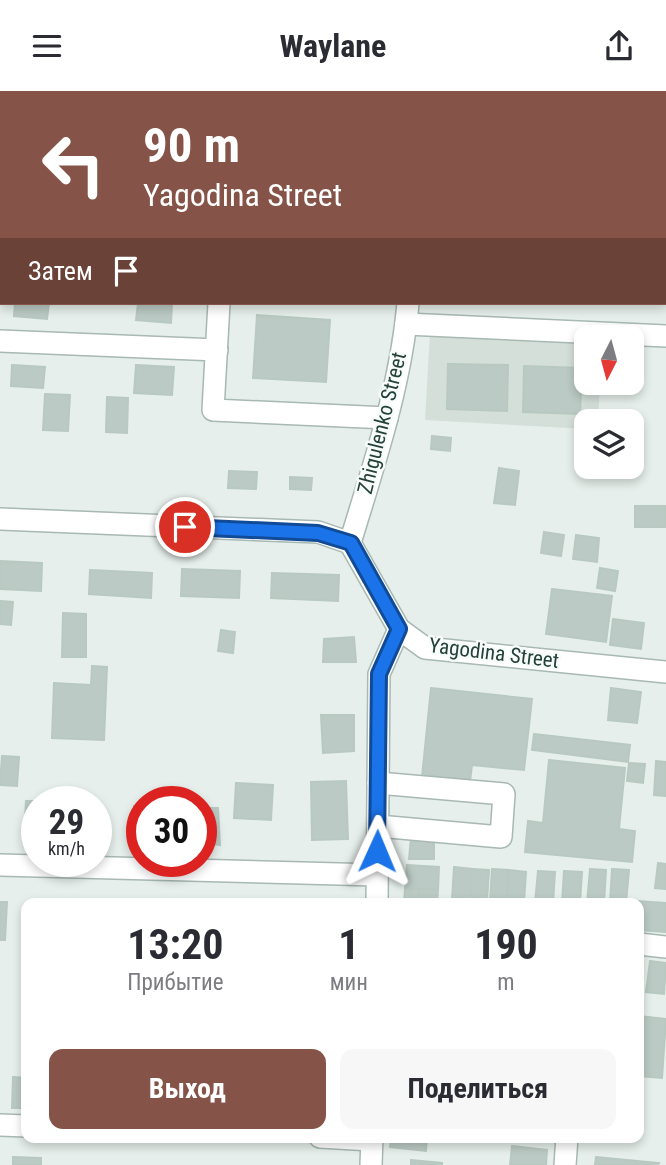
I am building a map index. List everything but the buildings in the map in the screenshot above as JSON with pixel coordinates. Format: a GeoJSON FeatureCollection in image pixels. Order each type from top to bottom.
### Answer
{"type":"FeatureCollection","features":[{"type":"Feature","properties":{"kind":"street"},"geometry":{"type":"LineString","coordinates":[[219,305],[213,410],[387,418]]}},
{"type":"Feature","properties":{"kind":"street"},"geometry":{"type":"LineString","coordinates":[[407,313],[666,336]]}},
{"type":"Feature","properties":{"kind":"street","name":"Zhigulenko Street"},"geometry":{"type":"LineString","coordinates":[[351,543],[387,418],[407,313]]}},
{"type":"Feature","properties":{"kind":"street"},"geometry":{"type":"LineString","coordinates":[[0,341],[216,350]]}},
{"type":"Feature","properties":{"kind":"street"},"geometry":{"type":"LineString","coordinates":[[0,519],[318,533],[351,543]]}},
{"type":"Feature","properties":{"kind":"street","name":"Yagodina Street"},"geometry":{"type":"LineString","coordinates":[[351,543],[399,629],[425,648],[666,672]]}},
{"type":"Feature","properties":{"kind":"street"},"geometry":{"type":"LineString","coordinates":[[377,898],[379,674],[399,629]]}},
{"type":"Feature","properties":{"kind":"street"},"geometry":{"type":"LineString","coordinates":[[378,826],[501,837],[504,794],[379,783]]}},
{"type":"Feature","properties":{"kind":"street"},"geometry":{"type":"LineString","coordinates":[[0,865],[377,875]]}},
{"type":"Feature","properties":{"kind":"street"},"geometry":{"type":"LineString","coordinates":[[644,945],[666,947]]}},
{"type":"Feature","properties":{"kind":"street"},"geometry":{"type":"LineString","coordinates":[[0,1125],[21,1126]]}},
{"type":"Feature","properties":{"kind":"street"},"geometry":{"type":"LineString","coordinates":[[371,1165],[372,1143]]}},
{"type":"Feature","properties":{"kind":"street"},"geometry":{"type":"LineString","coordinates":[[565,1165],[567,1143]]}},
{"type":"Feature","properties":{"kind":"shaded area"},"geometry":{"type":"Polygon","coordinates":[[[430,332],[574,340],[574,395],[599,395],[599,409],[574,409],[574,428],[425,420],[430,332]]]}},
{"type":"Feature","properties":{"kind":"route"},"geometry":{"type":"LineString","coordinates":[[185,527],[318,533],[351,543],[365,566],[399,629],[379,674],[377,851]]}}]}
